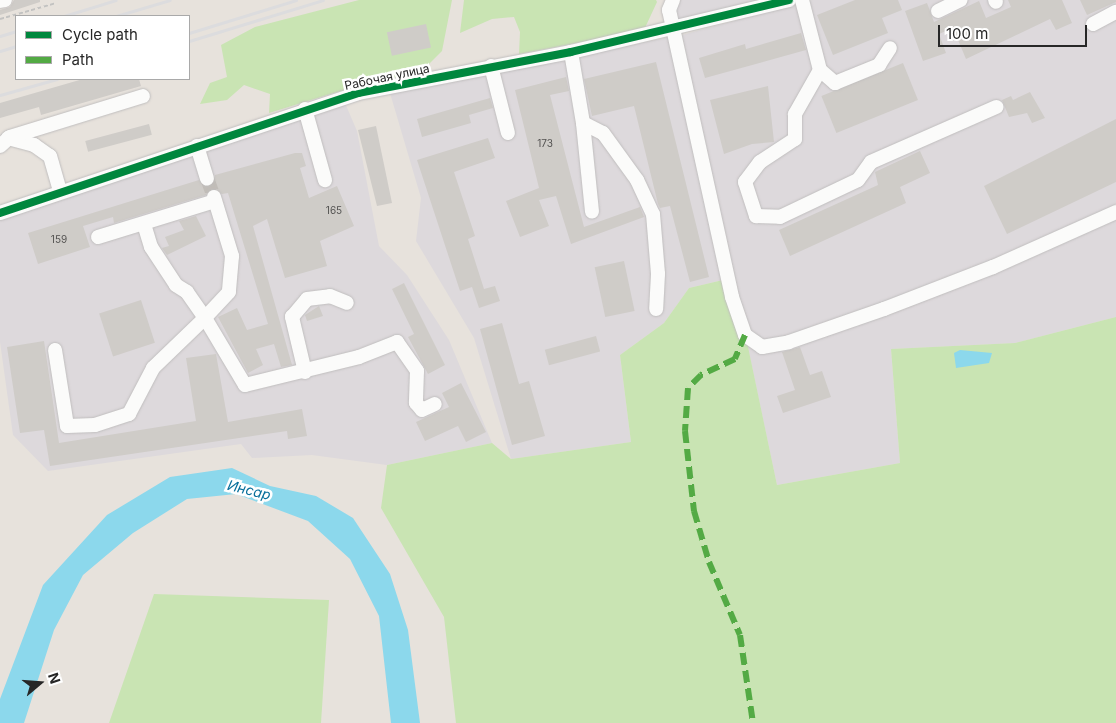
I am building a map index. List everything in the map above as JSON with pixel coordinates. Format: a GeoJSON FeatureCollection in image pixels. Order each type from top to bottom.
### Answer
{"type":"FeatureCollection","features":[{"type":"Feature","properties":{"kind":"street"},"geometry":{"type":"LineString","coordinates":[[0,1],[5,0]]}},
{"type":"Feature","properties":{"kind":"street"},"geometry":{"type":"LineString","coordinates":[[673,0],[669,10],[675,29],[732,297],[745,335],[762,347],[789,342],[884,309],[993,267],[1116,212]]}},
{"type":"Feature","properties":{"kind":"street","name":"Рабочая улица"},"geometry":{"type":"LineString","coordinates":[[0,213],[305,109],[358,93],[571,52],[675,29],[789,0]]}},
{"type":"Feature","properties":{"kind":"street"},"geometry":{"type":"LineString","coordinates":[[802,0],[820,70],[835,83],[879,65],[890,48]]}},
{"type":"Feature","properties":{"kind":"street"},"geometry":{"type":"LineString","coordinates":[[938,11],[961,0]]}},
{"type":"Feature","properties":{"kind":"street"},"geometry":{"type":"LineString","coordinates":[[1093,24],[1116,12]]}},
{"type":"Feature","properties":{"kind":"street"},"geometry":{"type":"LineString","coordinates":[[571,52],[583,123],[592,212]]}},
{"type":"Feature","properties":{"kind":"street"},"geometry":{"type":"LineString","coordinates":[[491,66],[508,133]]}},
{"type":"Feature","properties":{"kind":"street"},"geometry":{"type":"LineString","coordinates":[[820,70],[795,114],[795,139],[760,162],[745,182],[756,216],[780,216],[858,180],[871,162],[996,107]]}},
{"type":"Feature","properties":{"kind":"street"},"geometry":{"type":"LineString","coordinates":[[3,141],[142,96]]}},
{"type":"Feature","properties":{"kind":"street"},"geometry":{"type":"LineString","coordinates":[[305,109],[325,180]]}},
{"type":"Feature","properties":{"kind":"street"},"geometry":{"type":"LineString","coordinates":[[583,123],[603,133],[637,180],[653,214],[658,274],[656,309]]}},
{"type":"Feature","properties":{"kind":"street"},"geometry":{"type":"LineString","coordinates":[[3,141],[34,145],[50,156],[60,192]]}},
{"type":"Feature","properties":{"kind":"street"},"geometry":{"type":"LineString","coordinates":[[197,146],[207,178]]}},
{"type":"Feature","properties":{"kind":"street"},"geometry":{"type":"LineString","coordinates":[[55,350],[67,426],[95,425],[129,414],[153,368],[206,318],[229,292],[232,256],[214,199],[144,224],[98,237]]}},
{"type":"Feature","properties":{"kind":"street"},"geometry":{"type":"LineString","coordinates":[[144,224],[151,247],[176,285],[188,292],[206,318],[245,385],[359,358],[397,342],[417,371],[416,402],[422,410],[435,404]]}},
{"type":"Feature","properties":{"kind":"street"},"geometry":{"type":"LineString","coordinates":[[305,372],[292,318],[307,299],[330,296],[347,303]]}},
{"type":"Feature","properties":{"kind":"path"},"geometry":{"type":"LineString","coordinates":[[0,19],[56,2]]}},
{"type":"Feature","properties":{"kind":"shaded area"},"geometry":{"type":"Polygon","coordinates":[[[669,0],[764,0],[676,22],[669,0]]]}},
{"type":"Feature","properties":{"kind":"shaded area"},"geometry":{"type":"Polygon","coordinates":[[[812,0],[1116,0],[1116,317],[1015,343],[891,349],[900,463],[777,485],[682,35],[812,0]]]}},
{"type":"Feature","properties":{"kind":"shaded area"},"geometry":{"type":"Polygon","coordinates":[[[670,37],[723,280],[689,288],[664,323],[620,355],[631,442],[511,459],[474,338],[416,241],[421,198],[390,93],[670,37]]]}},
{"type":"Feature","properties":{"kind":"shaded area"},"geometry":{"type":"Polygon","coordinates":[[[345,103],[357,131],[379,246],[407,275],[449,340],[492,443],[387,465],[312,455],[252,458],[241,444],[48,471],[13,435],[0,342],[0,217],[345,103]]]}},
{"type":"Feature","properties":{"kind":"green space"},"geometry":{"type":"Polygon","coordinates":[[[359,0],[452,0],[442,51],[422,71],[337,92],[269,113],[270,94],[244,85],[227,100],[200,104],[210,83],[227,77],[221,45],[255,27],[359,0]]]}},
{"type":"Feature","properties":{"kind":"green space"},"geometry":{"type":"Polygon","coordinates":[[[464,0],[656,0],[657,2],[644,30],[519,54],[520,32],[514,17],[492,19],[460,33],[464,0]]]}},
{"type":"Feature","properties":{"kind":"green space"},"geometry":{"type":"Polygon","coordinates":[[[723,280],[734,280],[777,485],[900,463],[891,349],[1015,343],[1116,317],[1116,723],[456,723],[444,617],[381,508],[387,465],[492,443],[511,459],[631,442],[620,355],[664,323],[689,288],[723,280]]]}},
{"type":"Feature","properties":{"kind":"green space"},"geometry":{"type":"Polygon","coordinates":[[[154,594],[329,600],[321,723],[109,723],[154,594]]]}},
{"type":"Feature","properties":{"kind":"water"},"geometry":{"type":"Polygon","coordinates":[[[960,350],[992,353],[989,363],[956,368],[954,353],[960,350]]]}},
{"type":"Feature","properties":{"kind":"water","name":"Инсар"},"geometry":{"type":"Polygon","coordinates":[[[232,468],[270,486],[316,496],[353,518],[390,574],[408,630],[420,723],[391,723],[379,616],[350,559],[308,521],[236,494],[187,499],[133,533],[83,575],[54,630],[24,723],[0,723],[0,699],[43,585],[107,515],[170,477],[232,468]]]}},
{"type":"Feature","properties":{"kind":"building"},"geometry":{"type":"Polygon","coordinates":[[[14,0],[40,0],[40,2],[0,15],[0,10],[10,7],[14,0]]]}},
{"type":"Feature","properties":{"kind":"building"},"geometry":{"type":"Polygon","coordinates":[[[855,0],[898,0],[902,10],[882,18],[888,33],[833,55],[817,15],[855,0]]]}},
{"type":"Feature","properties":{"kind":"building"},"geometry":{"type":"Polygon","coordinates":[[[1008,0],[1062,0],[1072,23],[1056,30],[1050,19],[966,59],[953,28],[939,34],[946,53],[923,61],[905,11],[927,3],[934,22],[979,1],[986,18],[1011,7],[1008,0]]]}},
{"type":"Feature","properties":{"kind":"building"},"geometry":{"type":"Polygon","coordinates":[[[1080,0],[1116,0],[1116,2],[1087,15],[1080,0]]]}},
{"type":"Feature","properties":{"kind":"building"},"geometry":{"type":"Polygon","coordinates":[[[426,24],[431,47],[392,56],[387,32],[426,24]]]}},
{"type":"Feature","properties":{"kind":"building"},"geometry":{"type":"Polygon","coordinates":[[[801,33],[806,50],[705,78],[699,58],[745,44],[746,49],[801,33]]]}},
{"type":"Feature","properties":{"kind":"building"},"geometry":{"type":"Polygon","coordinates":[[[656,62],[709,277],[690,282],[670,206],[660,208],[658,204],[634,106],[592,116],[584,79],[656,62]]]}},
{"type":"Feature","properties":{"kind":"building"},"geometry":{"type":"Polygon","coordinates":[[[903,63],[918,100],[836,133],[821,96],[903,63]]]}},
{"type":"Feature","properties":{"kind":"building"},"geometry":{"type":"Polygon","coordinates":[[[566,77],[569,91],[550,95],[584,227],[640,207],[644,217],[571,244],[556,196],[539,200],[549,226],[520,237],[506,201],[539,188],[515,90],[566,77]]]}},
{"type":"Feature","properties":{"kind":"building"},"geometry":{"type":"Polygon","coordinates":[[[80,80],[139,80],[141,86],[41,115],[39,107],[0,118],[0,103],[80,80]]]}},
{"type":"Feature","properties":{"kind":"building"},"geometry":{"type":"Polygon","coordinates":[[[768,86],[774,142],[752,144],[724,154],[710,100],[768,86]]]}},
{"type":"Feature","properties":{"kind":"building"},"geometry":{"type":"Polygon","coordinates":[[[1030,92],[1045,118],[1032,123],[1027,113],[1009,117],[1002,100],[1011,96],[1013,100],[1030,92]]]}},
{"type":"Feature","properties":{"kind":"building"},"geometry":{"type":"Polygon","coordinates":[[[490,98],[493,108],[469,115],[471,123],[422,137],[417,119],[490,98]]]}},
{"type":"Feature","properties":{"kind":"building"},"geometry":{"type":"Polygon","coordinates":[[[1116,119],[1116,182],[1007,234],[984,186],[1116,119]]]}},
{"type":"Feature","properties":{"kind":"building"},"geometry":{"type":"Polygon","coordinates":[[[149,124],[152,135],[88,152],[85,141],[149,124]]]}},
{"type":"Feature","properties":{"kind":"building"},"geometry":{"type":"Polygon","coordinates":[[[376,126],[392,203],[377,206],[358,130],[376,126]]]}},
{"type":"Feature","properties":{"kind":"building"},"geometry":{"type":"Polygon","coordinates":[[[488,138],[495,158],[454,172],[475,236],[468,239],[484,289],[495,286],[500,301],[479,308],[472,287],[460,291],[417,160],[488,138]]]}},
{"type":"Feature","properties":{"kind":"building"},"geometry":{"type":"Polygon","coordinates":[[[920,151],[930,173],[900,187],[906,203],[790,256],[779,230],[878,185],[875,172],[920,151]]]}},
{"type":"Feature","properties":{"kind":"building"},"geometry":{"type":"Polygon","coordinates":[[[295,153],[302,153],[306,166],[300,168],[309,198],[337,186],[354,226],[320,241],[327,266],[285,278],[267,219],[253,226],[292,365],[281,367],[274,344],[256,349],[263,365],[248,373],[218,317],[237,308],[247,330],[268,324],[228,193],[222,194],[212,189],[206,195],[114,223],[113,217],[83,226],[90,247],[38,264],[28,233],[199,180],[209,186],[214,184],[215,175],[295,153]]]}},
{"type":"Feature","properties":{"kind":"building"},"geometry":{"type":"Polygon","coordinates":[[[196,216],[206,236],[167,255],[162,248],[169,246],[165,237],[184,230],[179,221],[196,216]]]}},
{"type":"Feature","properties":{"kind":"building"},"geometry":{"type":"Polygon","coordinates":[[[624,261],[635,311],[605,317],[595,267],[624,261]]]}},
{"type":"Feature","properties":{"kind":"building"},"geometry":{"type":"Polygon","coordinates":[[[404,283],[445,365],[428,374],[408,337],[414,334],[392,289],[404,283]]]}},
{"type":"Feature","properties":{"kind":"building"},"geometry":{"type":"Polygon","coordinates":[[[141,300],[155,343],[113,356],[99,314],[141,300]]]}},
{"type":"Feature","properties":{"kind":"building"},"geometry":{"type":"Polygon","coordinates":[[[319,306],[323,316],[307,321],[305,315],[319,306]]]}},
{"type":"Feature","properties":{"kind":"building"},"geometry":{"type":"Polygon","coordinates":[[[502,323],[519,384],[529,381],[545,436],[512,445],[480,329],[502,323]]]}},
{"type":"Feature","properties":{"kind":"building"},"geometry":{"type":"Polygon","coordinates":[[[596,336],[600,351],[549,365],[545,350],[596,336]]]}},
{"type":"Feature","properties":{"kind":"building"},"geometry":{"type":"Polygon","coordinates":[[[44,341],[59,443],[196,421],[186,358],[216,354],[228,422],[302,409],[307,436],[288,439],[287,431],[50,466],[44,430],[20,433],[7,347],[44,341]]]}},
{"type":"Feature","properties":{"kind":"building"},"geometry":{"type":"Polygon","coordinates":[[[800,347],[810,375],[822,371],[831,397],[783,413],[777,396],[795,390],[782,352],[800,347]]]}},
{"type":"Feature","properties":{"kind":"building"},"geometry":{"type":"Polygon","coordinates":[[[461,383],[486,432],[466,442],[458,426],[425,441],[416,422],[449,407],[442,393],[461,383]]]}},
{"type":"Feature","properties":{"kind":"tunnel"},"geometry":{"type":"LineString","coordinates":[[207,178],[214,197]]}},
{"type":"Feature","properties":{"kind":"railway"},"geometry":{"type":"LineString","coordinates":[[67,15],[116,0]]}},
{"type":"Feature","properties":{"kind":"railway"},"geometry":{"type":"LineString","coordinates":[[119,15],[170,0]]}},
{"type":"Feature","properties":{"kind":"railway"},"geometry":{"type":"LineString","coordinates":[[190,33],[296,0]]}},
{"type":"Feature","properties":{"kind":"railway"},"geometry":{"type":"LineString","coordinates":[[190,41],[323,0]]}},
{"type":"Feature","properties":{"kind":"railway"},"geometry":{"type":"LineString","coordinates":[[0,36],[15,31]]}},
{"type":"Feature","properties":{"kind":"railway"},"geometry":{"type":"LineString","coordinates":[[0,51],[15,46]]}},
{"type":"Feature","properties":{"kind":"railway"},"geometry":{"type":"LineString","coordinates":[[0,95],[53,80]]}},
{"type":"Feature","properties":{"kind":"marked path"},"geometry":{"type":"LineString","coordinates":[[745,335],[735,359],[701,375],[688,388],[685,431],[694,511],[709,562],[740,635],[753,723]]}},
{"type":"Feature","properties":{"kind":"cycle path"},"geometry":{"type":"LineString","coordinates":[[0,213],[358,93],[571,52],[789,0]]}}]}
